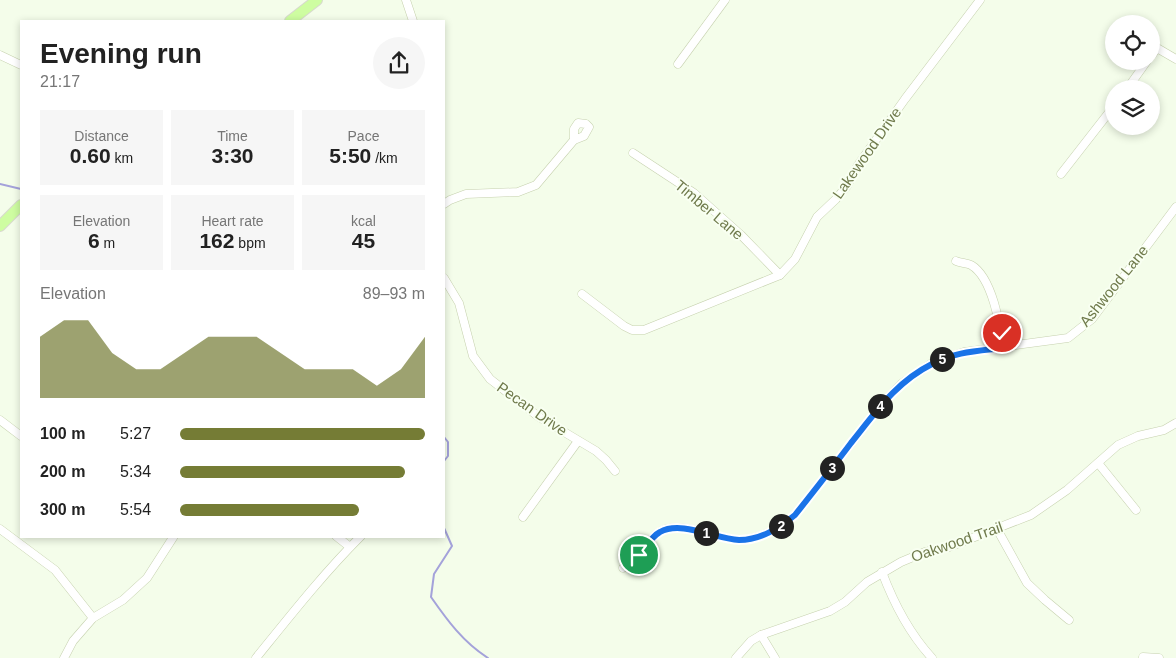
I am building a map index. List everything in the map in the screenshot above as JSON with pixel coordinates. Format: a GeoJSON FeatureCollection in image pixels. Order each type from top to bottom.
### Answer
{"type":"FeatureCollection","features":[{"type":"Feature","properties":{"kind":"main road"},"geometry":{"type":"LineString","coordinates":[[291,20],[317,0]]}},
{"type":"Feature","properties":{"kind":"main road"},"geometry":{"type":"LineString","coordinates":[[0,226],[20,206]]}},
{"type":"Feature","properties":{"kind":"street"},"geometry":{"type":"LineString","coordinates":[[406,0],[413,20]]}},
{"type":"Feature","properties":{"kind":"street"},"geometry":{"type":"LineString","coordinates":[[678,64],[725,0]]}},
{"type":"Feature","properties":{"kind":"street","name":"Lakewood Drive"},"geometry":{"type":"LineString","coordinates":[[582,294],[624,326],[632,330],[644,330],[780,275],[795,259],[817,217],[847,186],[858,165],[905,99],[980,0]]}},
{"type":"Feature","properties":{"kind":"street"},"geometry":{"type":"LineString","coordinates":[[1160,49],[1176,59]]}},
{"type":"Feature","properties":{"kind":"street"},"geometry":{"type":"LineString","coordinates":[[0,55],[20,65]]}},
{"type":"Feature","properties":{"kind":"street"},"geometry":{"type":"LineString","coordinates":[[1060,174],[1105,117]]}},
{"type":"Feature","properties":{"kind":"street"},"geometry":{"type":"LineString","coordinates":[[445,203],[466,194],[518,192],[536,185],[574,140]]}},
{"type":"Feature","properties":{"kind":"street","name":"Timber Lane"},"geometry":{"type":"LineString","coordinates":[[633,153],[694,193],[735,229],[780,275]]}},
{"type":"Feature","properties":{"kind":"street","name":"Ashwood Lane"},"geometry":{"type":"LineString","coordinates":[[624,568],[639,555],[658,533],[670,528],[681,528],[740,540],[761,536],[778,529],[795,515],[882,404],[901,384],[932,363],[949,356],[964,352],[1068,338],[1092,319],[1176,207]]}},
{"type":"Feature","properties":{"kind":"street"},"geometry":{"type":"LineString","coordinates":[[956,262],[971,265],[985,280],[994,302],[1002,333],[1002,348]]}},
{"type":"Feature","properties":{"kind":"street","name":"Pecan Drive"},"geometry":{"type":"LineString","coordinates":[[445,280],[459,303],[473,356],[490,379],[539,416],[596,451],[615,471]]}},
{"type":"Feature","properties":{"kind":"street"},"geometry":{"type":"LineString","coordinates":[[0,420],[20,435]]}},
{"type":"Feature","properties":{"kind":"street","name":"Oakwood Trail"},"geometry":{"type":"LineString","coordinates":[[736,658],[751,641],[762,634],[830,611],[845,602],[867,582],[882,572],[915,556],[949,547],[1031,515],[1067,490],[1122,442],[1164,430],[1176,423]]}},
{"type":"Feature","properties":{"kind":"street"},"geometry":{"type":"LineString","coordinates":[[523,517],[578,441]]}},
{"type":"Feature","properties":{"kind":"street"},"geometry":{"type":"LineString","coordinates":[[1098,463],[1136,510]]}},
{"type":"Feature","properties":{"kind":"street"},"geometry":{"type":"LineString","coordinates":[[0,529],[55,570],[93,618]]}},
{"type":"Feature","properties":{"kind":"street"},"geometry":{"type":"LineString","coordinates":[[997,529],[1026,583],[1069,620]]}},
{"type":"Feature","properties":{"kind":"street"},"geometry":{"type":"LineString","coordinates":[[64,658],[73,641],[93,618],[123,600],[147,578],[173,538]]}},
{"type":"Feature","properties":{"kind":"street"},"geometry":{"type":"LineString","coordinates":[[339,538],[350,547]]}},
{"type":"Feature","properties":{"kind":"street"},"geometry":{"type":"LineString","coordinates":[[256,658],[300,602],[359,538]]}},
{"type":"Feature","properties":{"kind":"street"},"geometry":{"type":"LineString","coordinates":[[882,572],[891,596],[917,642],[932,658]]}},
{"type":"Feature","properties":{"kind":"street"},"geometry":{"type":"LineString","coordinates":[[762,634],[775,658]]}},
{"type":"Feature","properties":{"kind":"street"},"geometry":{"type":"LineString","coordinates":[[1143,657],[1159,658]]}},
{"type":"Feature","properties":{"kind":"waterway"},"geometry":{"type":"LineString","coordinates":[[0,184],[20,189]]}},
{"type":"Feature","properties":{"kind":"waterway"},"geometry":{"type":"LineString","coordinates":[[445,438],[448,442],[448,456],[445,460]]}},
{"type":"Feature","properties":{"kind":"waterway"},"geometry":{"type":"LineString","coordinates":[[445,530],[452,546],[434,574],[431,597],[463,638],[488,658]]}},
{"type":"Feature","properties":{"kind":"route"},"geometry":{"type":"LineString","coordinates":[[639,555],[658,533],[670,528],[681,528],[740,540],[761,536],[778,529],[795,515],[890,393],[932,363],[949,356],[964,352],[1002,348],[1002,333]]}}]}
